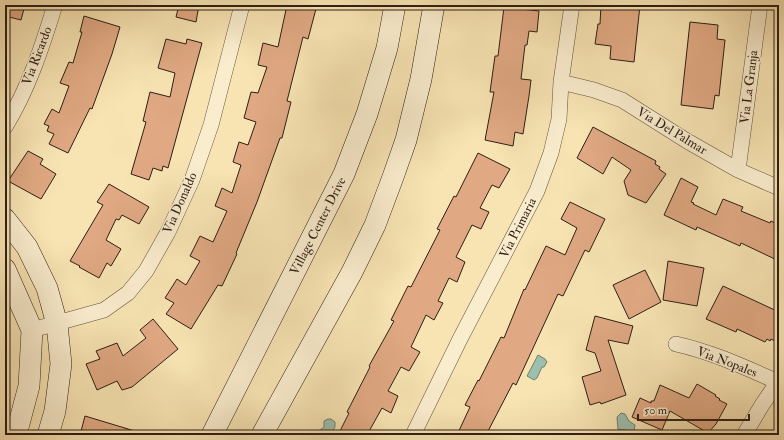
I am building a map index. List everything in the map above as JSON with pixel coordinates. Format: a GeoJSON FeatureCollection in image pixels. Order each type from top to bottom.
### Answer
{"type":"FeatureCollection","features":[{"type":"Feature","properties":{"kind":"main road","name":"Village Center Drive"},"geometry":{"type":"LineString","coordinates":[[212,435],[344,174],[367,114],[387,48],[395,5]]}},
{"type":"Feature","properties":{"kind":"main road"},"geometry":{"type":"LineString","coordinates":[[262,435],[352,272],[374,225],[406,140],[421,79],[434,5]]}},
{"type":"Feature","properties":{"kind":"main road"},"geometry":{"type":"LineString","coordinates":[[5,219],[27,247],[47,288],[57,324],[61,364],[55,411],[48,435]]}},
{"type":"Feature","properties":{"kind":"main road"},"geometry":{"type":"LineString","coordinates":[[5,269],[32,330],[29,386],[16,435]]}},
{"type":"Feature","properties":{"kind":"street","name":"Via Ricardo"},"geometry":{"type":"LineString","coordinates":[[5,127],[15,112],[32,73],[55,5]]}},
{"type":"Feature","properties":{"kind":"street","name":"Via Donaldo"},"geometry":{"type":"LineString","coordinates":[[32,330],[104,310],[128,293],[150,265],[168,232],[192,180],[213,118],[242,5]]}},
{"type":"Feature","properties":{"kind":"street","name":"Via Primaria"},"geometry":{"type":"LineString","coordinates":[[413,435],[460,339],[537,190],[552,152],[558,126],[561,82],[572,5]]}},
{"type":"Feature","properties":{"kind":"street","name":"Via La Granja"},"geometry":{"type":"LineString","coordinates":[[738,170],[760,5]]}},
{"type":"Feature","properties":{"kind":"street","name":"Via Del Palmar"},"geometry":{"type":"LineString","coordinates":[[561,82],[594,90],[622,100],[738,170],[779,188]]}},
{"type":"Feature","properties":{"kind":"street","name":"Via Nopales"},"geometry":{"type":"LineString","coordinates":[[676,344],[698,349],[742,365],[778,381]]}},
{"type":"Feature","properties":{"kind":"street"},"geometry":{"type":"LineString","coordinates":[[744,435],[778,381]]}},
{"type":"Feature","properties":{"kind":"shaded area"},"geometry":{"type":"Polygon","coordinates":[[[538,355],[547,362],[544,367],[542,367],[537,378],[534,380],[527,376],[538,355]]]}},
{"type":"Feature","properties":{"kind":"shaded area"},"geometry":{"type":"Polygon","coordinates":[[[621,413],[625,414],[629,421],[635,425],[634,432],[629,433],[626,430],[618,429],[617,417],[621,413]]]}},
{"type":"Feature","properties":{"kind":"shaded area"},"geometry":{"type":"Polygon","coordinates":[[[328,419],[335,422],[335,427],[330,435],[320,435],[320,430],[324,427],[324,421],[328,419]]]}},
{"type":"Feature","properties":{"kind":"building"},"geometry":{"type":"Polygon","coordinates":[[[5,5],[25,5],[21,20],[5,16],[5,5]]]}},
{"type":"Feature","properties":{"kind":"building"},"geometry":{"type":"Polygon","coordinates":[[[179,5],[199,5],[196,22],[176,17],[179,5]]]}},
{"type":"Feature","properties":{"kind":"building"},"geometry":{"type":"Polygon","coordinates":[[[287,5],[317,5],[308,39],[303,37],[287,101],[291,102],[282,138],[280,138],[257,202],[236,253],[237,254],[222,286],[218,285],[191,329],[166,314],[174,303],[165,298],[177,279],[186,285],[200,261],[190,256],[200,236],[213,242],[227,211],[215,206],[222,188],[232,193],[241,165],[233,162],[239,142],[248,145],[256,122],[244,118],[251,92],[258,93],[267,67],[258,65],[263,43],[278,47],[287,5]]]}},
{"type":"Feature","properties":{"kind":"building"},"geometry":{"type":"Polygon","coordinates":[[[601,5],[640,5],[634,62],[610,59],[611,46],[595,44],[598,24],[600,24],[601,5]]]}},
{"type":"Feature","properties":{"kind":"building"},"geometry":{"type":"Polygon","coordinates":[[[504,7],[539,11],[537,32],[529,31],[527,45],[525,45],[521,79],[531,80],[523,134],[515,132],[513,146],[485,140],[494,92],[490,92],[495,56],[498,56],[504,7]]]}},
{"type":"Feature","properties":{"kind":"building"},"geometry":{"type":"Polygon","coordinates":[[[84,16],[120,27],[92,109],[90,108],[68,153],[49,144],[54,134],[47,131],[49,126],[44,124],[52,109],[59,113],[69,86],[60,83],[69,62],[73,63],[82,32],[80,32],[84,16]]]}},
{"type":"Feature","properties":{"kind":"building"},"geometry":{"type":"Polygon","coordinates":[[[690,22],[718,25],[717,39],[725,40],[719,96],[715,95],[713,109],[681,105],[690,22]]]}},
{"type":"Feature","properties":{"kind":"building"},"geometry":{"type":"Polygon","coordinates":[[[166,39],[186,44],[187,39],[202,43],[168,168],[163,166],[162,171],[153,168],[149,180],[131,174],[146,122],[143,121],[150,92],[170,97],[175,73],[158,68],[166,39]]]}},
{"type":"Feature","properties":{"kind":"building"},"geometry":{"type":"Polygon","coordinates":[[[593,127],[656,161],[655,164],[666,174],[646,203],[628,195],[624,181],[631,170],[612,157],[603,174],[577,158],[593,127]]]}},
{"type":"Feature","properties":{"kind":"building"},"geometry":{"type":"Polygon","coordinates":[[[28,151],[43,159],[40,164],[56,174],[41,199],[8,181],[28,151]]]}},
{"type":"Feature","properties":{"kind":"building"},"geometry":{"type":"Polygon","coordinates":[[[478,153],[510,169],[499,188],[492,185],[480,208],[489,212],[481,229],[472,225],[456,257],[465,262],[457,282],[449,278],[438,301],[443,303],[434,320],[426,315],[411,347],[420,352],[409,371],[401,367],[388,391],[398,396],[391,413],[382,408],[367,435],[338,435],[349,413],[347,412],[370,367],[369,366],[394,321],[391,320],[408,286],[411,287],[440,230],[437,229],[454,196],[456,197],[478,153]]]}},
{"type":"Feature","properties":{"kind":"building"},"geometry":{"type":"Polygon","coordinates":[[[681,178],[698,187],[691,202],[694,203],[693,204],[716,215],[723,199],[743,207],[741,211],[770,223],[771,221],[779,225],[779,261],[741,243],[740,246],[697,227],[696,230],[664,215],[681,178]]]}},
{"type":"Feature","properties":{"kind":"building"},"geometry":{"type":"Polygon","coordinates":[[[109,184],[149,207],[139,224],[122,215],[119,220],[116,219],[106,240],[121,249],[111,266],[107,263],[99,278],[70,261],[103,205],[97,202],[109,184]]]}},
{"type":"Feature","properties":{"kind":"building"},"geometry":{"type":"Polygon","coordinates":[[[570,202],[605,219],[589,252],[585,250],[563,296],[558,294],[516,385],[513,383],[486,435],[457,435],[470,407],[465,405],[501,337],[504,338],[524,289],[525,290],[546,246],[565,255],[577,228],[561,219],[570,202]]]}},
{"type":"Feature","properties":{"kind":"building"},"geometry":{"type":"Polygon","coordinates":[[[668,261],[704,268],[697,306],[663,300],[668,261]]]}},
{"type":"Feature","properties":{"kind":"building"},"geometry":{"type":"Polygon","coordinates":[[[645,270],[661,302],[629,319],[613,285],[645,270]]]}},
{"type":"Feature","properties":{"kind":"building"},"geometry":{"type":"Polygon","coordinates":[[[723,286],[779,312],[779,343],[771,339],[770,341],[767,339],[765,342],[737,329],[736,332],[706,319],[723,286]]]}},
{"type":"Feature","properties":{"kind":"building"},"geometry":{"type":"Polygon","coordinates":[[[595,316],[633,326],[628,344],[608,340],[626,395],[601,404],[600,402],[590,405],[582,377],[601,371],[595,353],[586,350],[595,316]]]}},
{"type":"Feature","properties":{"kind":"building"},"geometry":{"type":"Polygon","coordinates":[[[153,319],[178,349],[132,387],[122,390],[117,381],[97,390],[86,364],[100,359],[96,351],[117,343],[123,356],[146,338],[140,330],[153,319]]]}},
{"type":"Feature","properties":{"kind":"building"},"geometry":{"type":"Polygon","coordinates":[[[697,384],[716,395],[715,396],[720,399],[719,400],[727,404],[716,424],[708,433],[670,411],[662,430],[632,417],[640,398],[651,403],[651,401],[654,401],[660,385],[689,398],[697,384]]]}},
{"type":"Feature","properties":{"kind":"building"},"geometry":{"type":"Polygon","coordinates":[[[85,416],[138,432],[138,435],[80,435],[85,416]]]}}]}
